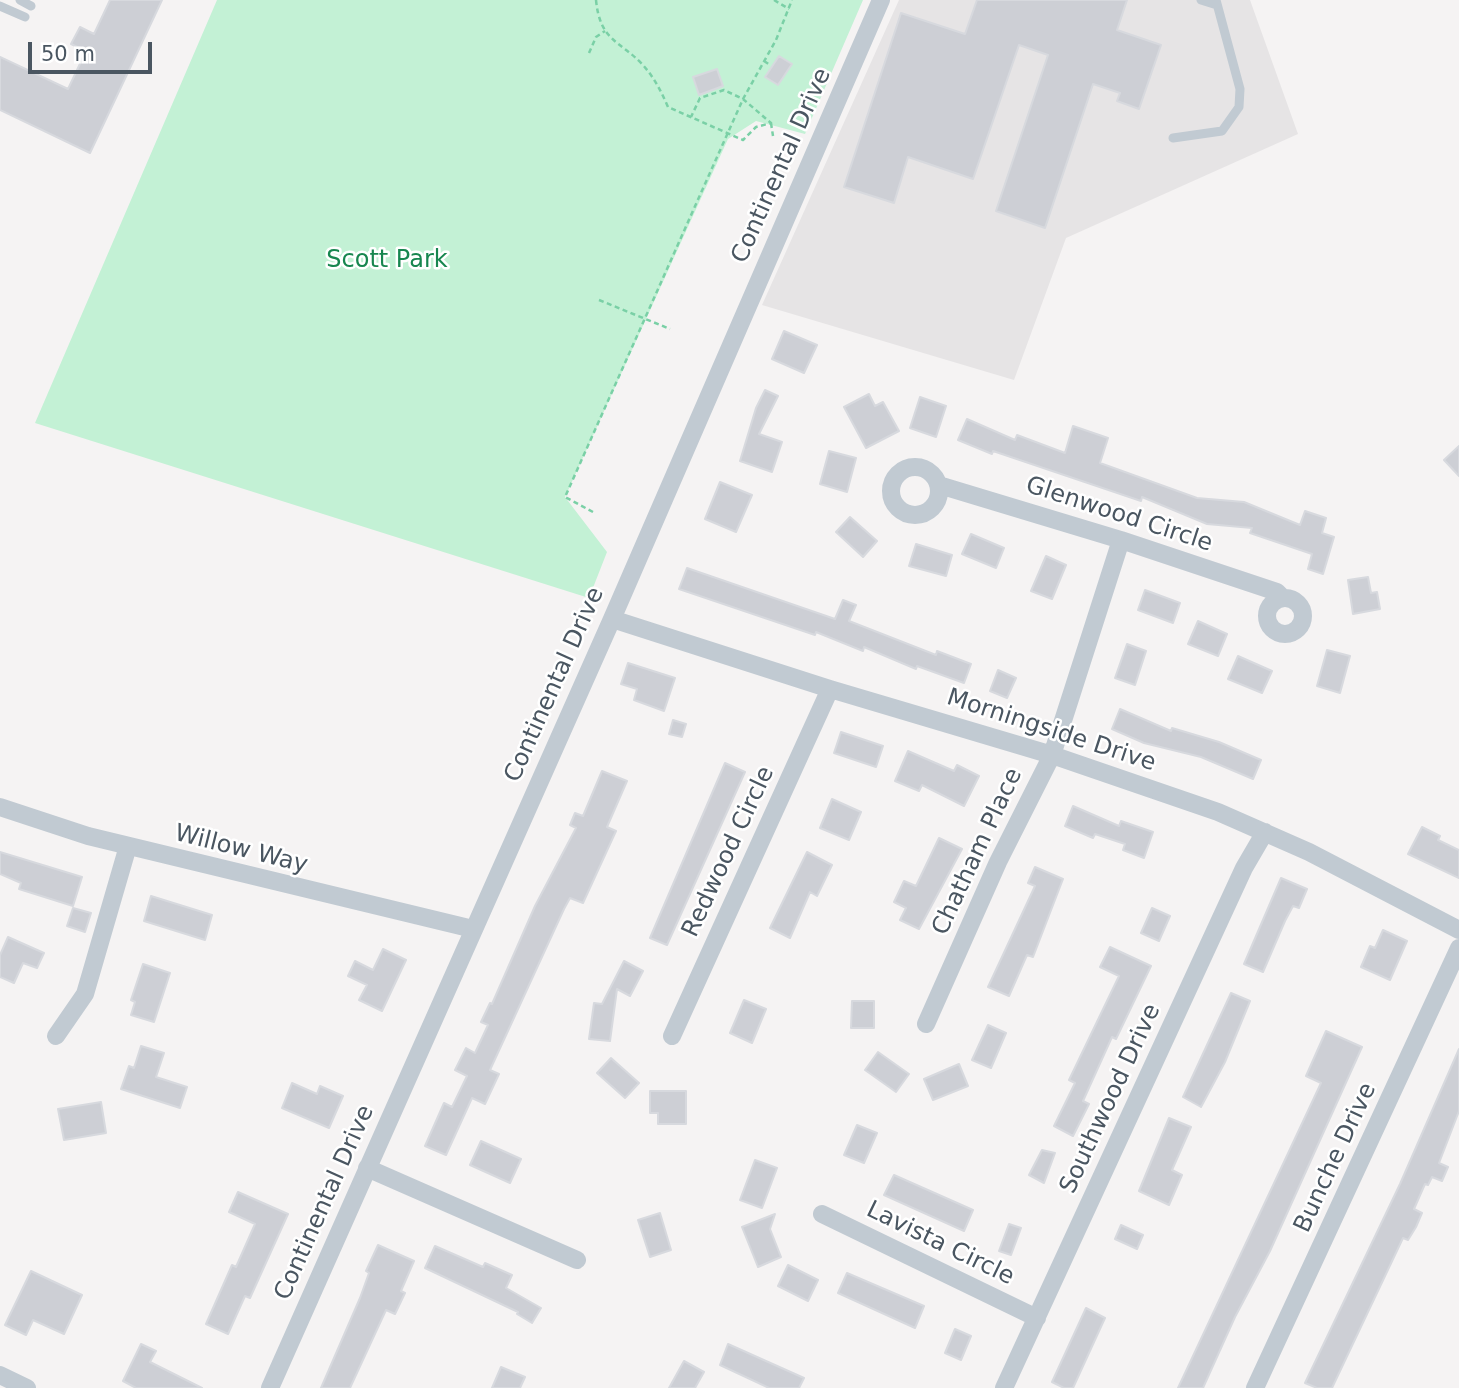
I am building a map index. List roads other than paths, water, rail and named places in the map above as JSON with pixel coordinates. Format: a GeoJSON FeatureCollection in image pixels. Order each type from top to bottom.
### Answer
{"type":"FeatureCollection","features":[{"type":"Feature","properties":{"kind":"street","name":"Continental Drive"},"geometry":{"type":"LineString","coordinates":[[270,1388],[612,619],[881,0]]}},
{"type":"Feature","properties":{"kind":"street","name":"Glenwood Circle"},"geometry":{"type":"LineString","coordinates":[[939,485],[1121,540],[1277,592],[1282,597]]}},
{"type":"Feature","properties":{"kind":"street","name":"Chatham Place"},"geometry":{"type":"LineString","coordinates":[[926,1024],[998,862],[1052,755],[1121,540]]}},
{"type":"Feature","properties":{"kind":"street","name":"Morningside Drive"},"geometry":{"type":"LineString","coordinates":[[612,619],[830,689],[1052,755],[1219,812],[1265,832],[1459,930]]}},
{"type":"Feature","properties":{"kind":"street","name":"Redwood Circle"},"geometry":{"type":"LineString","coordinates":[[672,1036],[830,689]]}},
{"type":"Feature","properties":{"kind":"street","name":"Willow Way"},"geometry":{"type":"LineString","coordinates":[[0,807],[128,846],[473,929]]}},
{"type":"Feature","properties":{"kind":"street","name":"Southwood Drive"},"geometry":{"type":"LineString","coordinates":[[1004,1388],[1244,867],[1265,832]]}},
{"type":"Feature","properties":{"kind":"street"},"geometry":{"type":"LineString","coordinates":[[56,1036],[85,994],[128,846]]}},
{"type":"Feature","properties":{"kind":"street","name":"Bunche Drive"},"geometry":{"type":"LineString","coordinates":[[1255,1388],[1459,948]]}},
{"type":"Feature","properties":{"kind":"street"},"geometry":{"type":"LineString","coordinates":[[367,1168],[577,1259]]}},
{"type":"Feature","properties":{"kind":"street","name":"Lavista Circle"},"geometry":{"type":"LineString","coordinates":[[822,1214],[1037,1318]]}},
{"type":"Feature","properties":{"kind":"street"},"geometry":{"type":"LineString","coordinates":[[0,1375],[27,1388]]}},
{"type":"Feature","properties":{"kind":"lane"},"geometry":{"type":"LineString","coordinates":[[20,0],[31,6]]}},
{"type":"Feature","properties":{"kind":"lane"},"geometry":{"type":"LineString","coordinates":[[1173,138],[1222,131],[1239,107],[1240,89],[1217,3],[1201,0]]}},
{"type":"Feature","properties":{"kind":"lane"},"geometry":{"type":"LineString","coordinates":[[0,6],[25,18]]}},
{"type":"Feature","properties":{"kind":"park label","name":"Scott Park"},"geometry":{"type":"Point","coordinates":[387,261]}}]}
